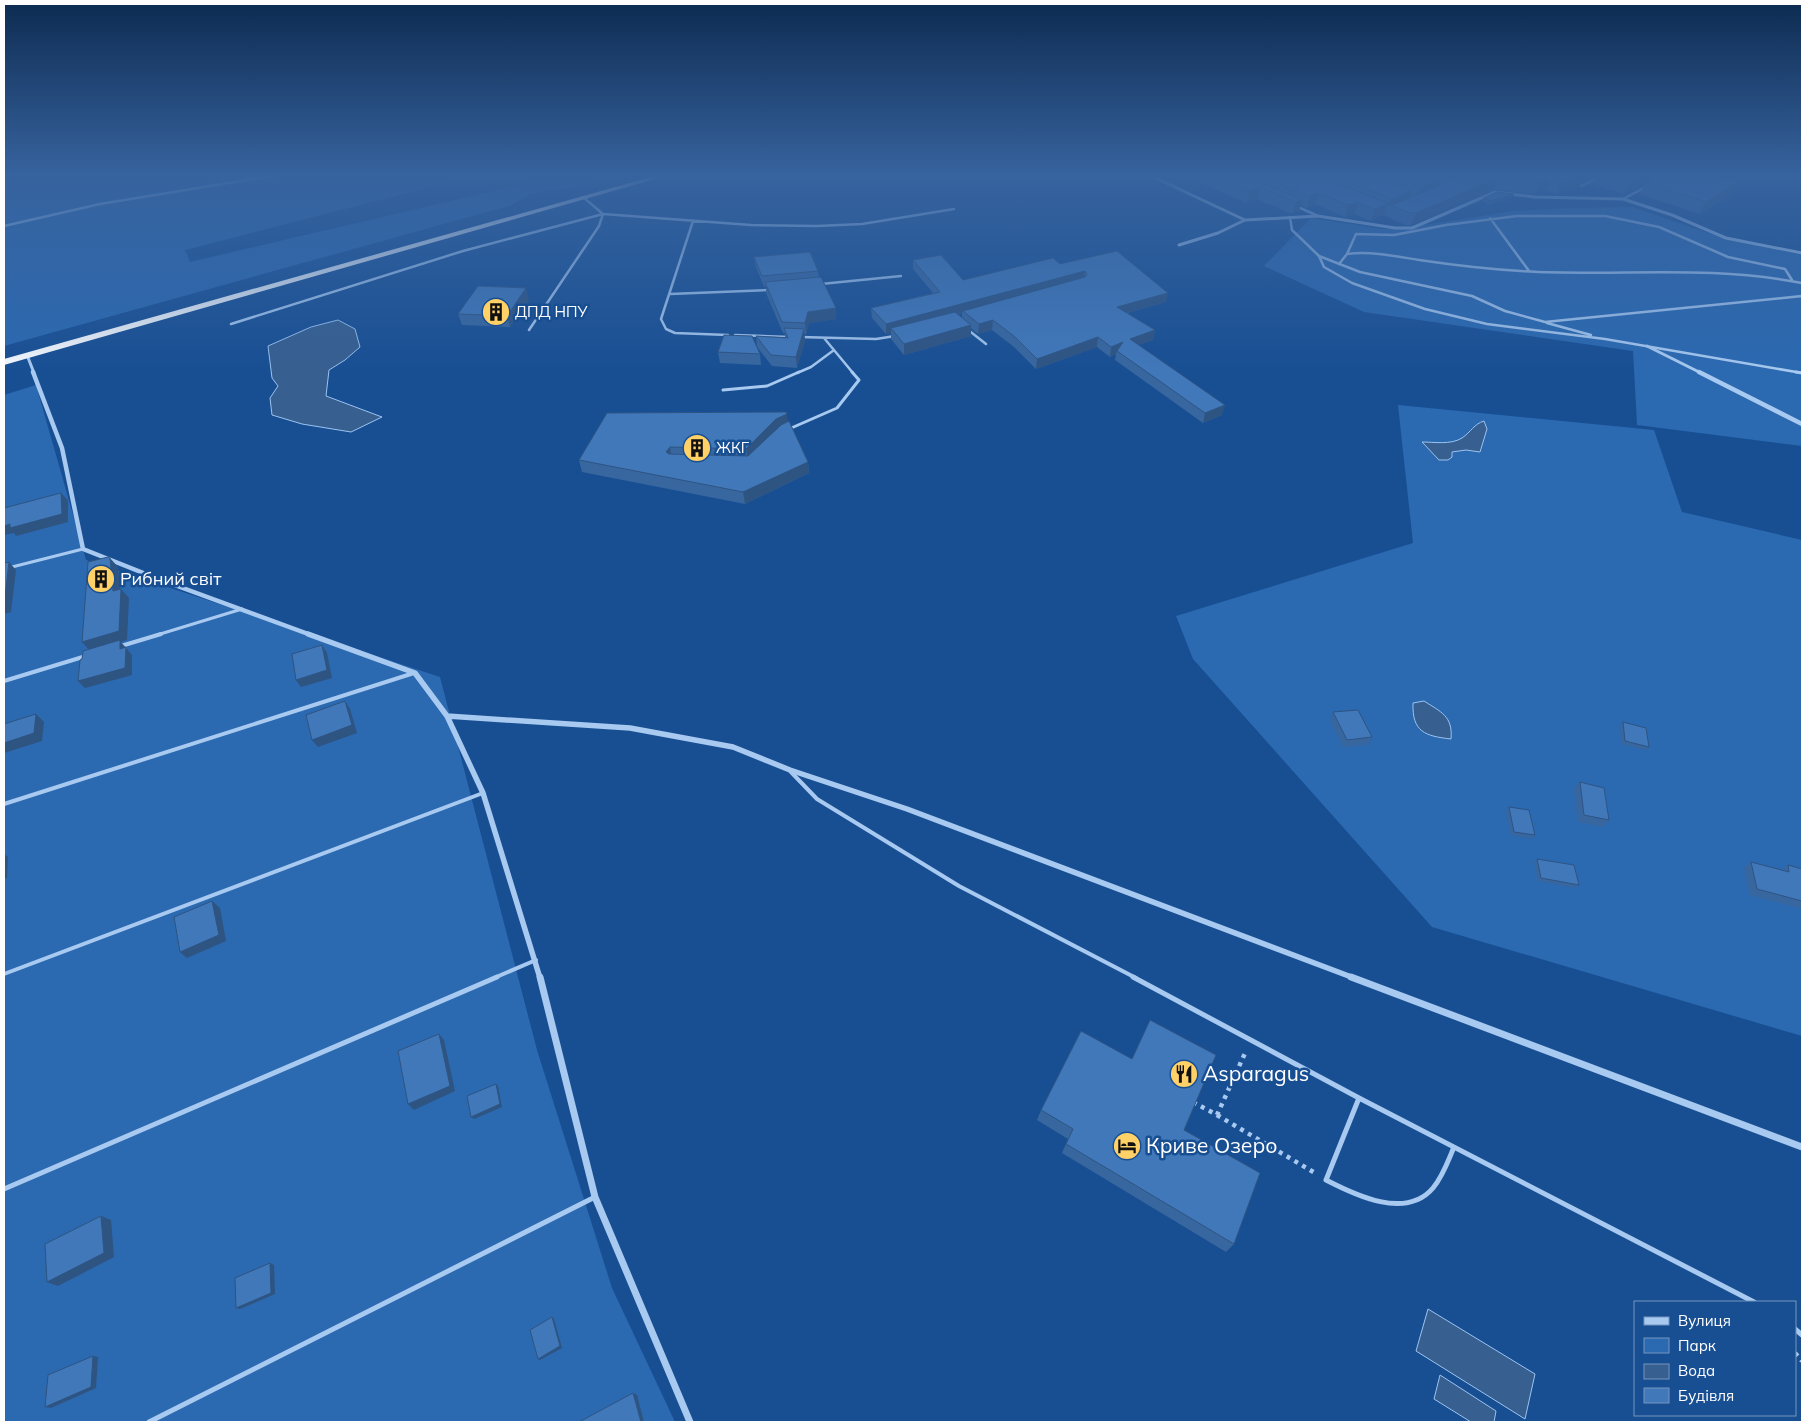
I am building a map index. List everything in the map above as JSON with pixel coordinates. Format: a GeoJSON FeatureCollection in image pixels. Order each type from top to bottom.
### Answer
{"type":"FeatureCollection","features":[{"type":"Feature","properties":{"kind":"highway"},"geometry":{"type":"LineString","coordinates":[[4,362],[436,240]]}},
{"type":"Feature","properties":{"kind":"street"},"geometry":{"type":"LineString","coordinates":[[1179,245],[1197,240]]}},
{"type":"Feature","properties":{"kind":"street"},"geometry":{"type":"LineString","coordinates":[[1734,240],[1802,253]]}},
{"type":"Feature","properties":{"kind":"street"},"geometry":{"type":"LineString","coordinates":[[1646,346],[1802,424]]}},
{"type":"Feature","properties":{"kind":"street"},"geometry":{"type":"LineString","coordinates":[[27,355],[62,448],[83,549],[160,580],[244,609],[415,673],[447,716],[483,793],[536,960],[595,1197],[690,1422]]}},
{"type":"Feature","properties":{"kind":"street"},"geometry":{"type":"LineString","coordinates":[[447,716],[630,728],[733,747],[790,770],[907,809],[1802,1147]]}},
{"type":"Feature","properties":{"kind":"lane"},"geometry":{"type":"LineString","coordinates":[[230,324],[463,251],[506,240]]}},
{"type":"Feature","properties":{"kind":"lane"},"geometry":{"type":"LineString","coordinates":[[529,330],[590,240]]}},
{"type":"Feature","properties":{"kind":"lane"},"geometry":{"type":"LineString","coordinates":[[688,240],[662,319],[666,329],[675,333],[876,339],[902,334]]}},
{"type":"Feature","properties":{"kind":"lane"},"geometry":{"type":"LineString","coordinates":[[1302,240],[1319,256],[1324,267],[1352,283],[1425,309],[1487,324],[1605,339],[1802,373]]}},
{"type":"Feature","properties":{"kind":"lane"},"geometry":{"type":"LineString","coordinates":[[1339,264],[1347,254],[1354,240]]}},
{"type":"Feature","properties":{"kind":"lane"},"geometry":{"type":"LineString","coordinates":[[1506,240],[1530,272]]}},
{"type":"Feature","properties":{"kind":"lane"},"geometry":{"type":"LineString","coordinates":[[1688,240],[1728,257],[1785,268],[1792,280]]}},
{"type":"Feature","properties":{"kind":"lane"},"geometry":{"type":"LineString","coordinates":[[1347,254],[1363,252],[1530,272],[1665,270],[1769,275],[1802,282]]}},
{"type":"Feature","properties":{"kind":"lane"},"geometry":{"type":"LineString","coordinates":[[1319,256],[1360,272],[1472,296],[1505,311],[1605,339]]}},
{"type":"Feature","properties":{"kind":"lane"},"geometry":{"type":"LineString","coordinates":[[818,285],[901,276]]}},
{"type":"Feature","properties":{"kind":"lane"},"geometry":{"type":"LineString","coordinates":[[670,294],[772,289]]}},
{"type":"Feature","properties":{"kind":"lane"},"geometry":{"type":"LineString","coordinates":[[1545,322],[1802,296]]}},
{"type":"Feature","properties":{"kind":"lane"},"geometry":{"type":"LineString","coordinates":[[963,326],[986,344]]}},
{"type":"Feature","properties":{"kind":"lane"},"geometry":{"type":"LineString","coordinates":[[788,430],[837,408],[859,380],[824,338]]}},
{"type":"Feature","properties":{"kind":"lane"},"geometry":{"type":"LineString","coordinates":[[724,390],[767,386],[811,367],[834,350]]}},
{"type":"Feature","properties":{"kind":"lane"},"geometry":{"type":"LineString","coordinates":[[4,569],[83,549]]}},
{"type":"Feature","properties":{"kind":"lane"},"geometry":{"type":"LineString","coordinates":[[114,648],[244,609]]}},
{"type":"Feature","properties":{"kind":"lane"},"geometry":{"type":"LineString","coordinates":[[4,681],[87,656]]}},
{"type":"Feature","properties":{"kind":"lane"},"geometry":{"type":"LineString","coordinates":[[4,804],[415,673]]}},
{"type":"Feature","properties":{"kind":"lane"},"geometry":{"type":"LineString","coordinates":[[790,770],[817,799],[959,886],[1075,945],[1251,1041],[1454,1148],[1752,1301]]}},
{"type":"Feature","properties":{"kind":"lane"},"geometry":{"type":"LineString","coordinates":[[4,974],[483,793]]}},
{"type":"Feature","properties":{"kind":"lane"},"geometry":{"type":"LineString","coordinates":[[4,1189],[536,960]]}},
{"type":"Feature","properties":{"kind":"lane"},"geometry":{"type":"LineString","coordinates":[[1359,1098],[1326,1180],[1348,1192],[1369,1199],[1406,1202],[1420,1198],[1430,1191],[1437,1182],[1454,1148]]}},
{"type":"Feature","properties":{"kind":"lane"},"geometry":{"type":"LineString","coordinates":[[149,1422],[595,1197]]}},
{"type":"Feature","properties":{"kind":"path"},"geometry":{"type":"LineString","coordinates":[[1217,1115],[1251,1041]]}},
{"type":"Feature","properties":{"kind":"path"},"geometry":{"type":"LineString","coordinates":[[1193,1102],[1326,1180]]}},
{"type":"Feature","properties":{"kind":"green space"},"geometry":{"type":"Polygon","coordinates":[[[4,240],[226,240],[185,250],[190,262],[286,240],[388,240],[4,346],[4,240]]]}},
{"type":"Feature","properties":{"kind":"green space"},"geometry":{"type":"Polygon","coordinates":[[[1290,240],[1729,240],[1802,255],[1802,446],[1637,425],[1633,351],[1364,312],[1264,266],[1290,240]]]}},
{"type":"Feature","properties":{"kind":"green space"},"geometry":{"type":"Polygon","coordinates":[[[36,385],[86,560],[440,677],[537,1050],[612,1288],[675,1422],[4,1422],[4,395],[36,385]]]}},
{"type":"Feature","properties":{"kind":"green space"},"geometry":{"type":"Polygon","coordinates":[[[1398,405],[1654,430],[1682,512],[1802,540],[1802,1036],[1432,927],[1193,659],[1176,616],[1413,543],[1398,405]]]}},
{"type":"Feature","properties":{"kind":"water"},"geometry":{"type":"Polygon","coordinates":[[[338,320],[355,329],[360,347],[345,360],[329,370],[326,396],[382,417],[351,432],[302,424],[272,415],[270,398],[278,386],[272,378],[268,346],[311,327],[338,320]]]}},
{"type":"Feature","properties":{"kind":"water"},"geometry":{"type":"Polygon","coordinates":[[[1484,421],[1487,429],[1480,452],[1466,450],[1452,452],[1452,457],[1448,460],[1439,460],[1422,442],[1453,442],[1465,436],[1484,421]]]}},
{"type":"Feature","properties":{"kind":"water"},"geometry":{"type":"Polygon","coordinates":[[[1424,701],[1441,712],[1448,720],[1451,739],[1427,734],[1418,726],[1413,713],[1413,703],[1424,701]]]}},
{"type":"Feature","properties":{"kind":"water"},"geometry":{"type":"Polygon","coordinates":[[[1428,1309],[1535,1374],[1525,1419],[1416,1351],[1428,1309]]]}},
{"type":"Feature","properties":{"kind":"water"},"geometry":{"type":"Polygon","coordinates":[[[1440,1375],[1496,1411],[1494,1422],[1471,1422],[1434,1399],[1440,1375]]]}},
{"type":"Feature","properties":{"kind":"building"},"geometry":{"type":"Polygon","coordinates":[[[1117,251],[1168,293],[1117,307],[1155,330],[1130,339],[1225,405],[1205,413],[1117,351],[1123,342],[1111,347],[1098,337],[1037,359],[1015,337],[993,320],[979,324],[963,311],[1085,277],[1087,274],[1085,271],[886,324],[871,308],[940,292],[913,260],[941,255],[963,280],[1053,258],[1060,264],[1117,251]]]}},
{"type":"Feature","properties":{"kind":"building"},"geometry":{"type":"Polygon","coordinates":[[[810,252],[818,271],[762,276],[754,257],[810,252]]]}},
{"type":"Feature","properties":{"kind":"building"},"geometry":{"type":"Polygon","coordinates":[[[821,277],[836,308],[808,312],[805,323],[782,322],[765,282],[821,277]]]}},
{"type":"Feature","properties":{"kind":"building"},"geometry":{"type":"Polygon","coordinates":[[[478,286],[526,288],[507,316],[458,314],[478,286]]]}},
{"type":"Feature","properties":{"kind":"building"},"geometry":{"type":"Polygon","coordinates":[[[955,312],[971,325],[904,344],[891,328],[955,312]]]}},
{"type":"Feature","properties":{"kind":"building"},"geometry":{"type":"Polygon","coordinates":[[[784,328],[804,329],[796,357],[771,355],[756,336],[788,338],[784,328]]]}},
{"type":"Feature","properties":{"kind":"building"},"geometry":{"type":"Polygon","coordinates":[[[724,335],[752,336],[760,354],[718,352],[724,335]]]}},
{"type":"Feature","properties":{"kind":"building","name":"ЖКГ"},"geometry":{"type":"Polygon","coordinates":[[[786,412],[787,414],[776,419],[746,449],[670,447],[666,452],[669,454],[748,456],[781,425],[789,421],[808,462],[743,492],[579,460],[607,413],[786,412]]]}},
{"type":"Feature","properties":{"kind":"building"},"geometry":{"type":"Polygon","coordinates":[[[61,493],[62,514],[10,528],[10,524],[4,526],[4,508],[61,493]]]}},
{"type":"Feature","properties":{"kind":"building"},"geometry":{"type":"Polygon","coordinates":[[[110,558],[113,591],[121,589],[119,631],[82,642],[88,562],[110,558]]]}},
{"type":"Feature","properties":{"kind":"building"},"geometry":{"type":"Polygon","coordinates":[[[9,562],[4,605],[4,563],[9,562]]]}},
{"type":"Feature","properties":{"kind":"building"},"geometry":{"type":"Polygon","coordinates":[[[120,640],[120,649],[126,647],[125,668],[78,681],[83,651],[120,640]]]}},
{"type":"Feature","properties":{"kind":"building"},"geometry":{"type":"Polygon","coordinates":[[[322,645],[327,670],[296,680],[292,654],[322,645]]]}},
{"type":"Feature","properties":{"kind":"building"},"geometry":{"type":"Polygon","coordinates":[[[345,701],[352,725],[312,740],[306,715],[345,701]]]}},
{"type":"Feature","properties":{"kind":"building"},"geometry":{"type":"Polygon","coordinates":[[[1358,710],[1372,737],[1347,740],[1333,712],[1358,710]]]}},
{"type":"Feature","properties":{"kind":"building"},"geometry":{"type":"Polygon","coordinates":[[[36,714],[34,733],[4,743],[4,724],[36,714]]]}},
{"type":"Feature","properties":{"kind":"building"},"geometry":{"type":"Polygon","coordinates":[[[1623,722],[1646,728],[1649,747],[1625,741],[1623,722]]]}},
{"type":"Feature","properties":{"kind":"building"},"geometry":{"type":"Polygon","coordinates":[[[1580,782],[1604,788],[1609,820],[1584,815],[1580,782]]]}},
{"type":"Feature","properties":{"kind":"building"},"geometry":{"type":"Polygon","coordinates":[[[1509,807],[1529,810],[1535,835],[1514,832],[1509,807]]]}},
{"type":"Feature","properties":{"kind":"building"},"geometry":{"type":"Polygon","coordinates":[[[1537,859],[1574,865],[1579,885],[1541,878],[1537,859]]]}},
{"type":"Feature","properties":{"kind":"building"},"geometry":{"type":"Polygon","coordinates":[[[1751,862],[1789,872],[1788,865],[1802,869],[1802,901],[1757,889],[1751,862]]]}},
{"type":"Feature","properties":{"kind":"building"},"geometry":{"type":"Polygon","coordinates":[[[212,901],[219,935],[180,952],[174,917],[212,901]]]}},
{"type":"Feature","properties":{"kind":"building","name":"Криве Озеро"},"geometry":{"type":"Polygon","coordinates":[[[1150,1020],[1216,1055],[1184,1130],[1260,1173],[1234,1244],[1066,1144],[1073,1129],[1041,1110],[1081,1031],[1132,1059],[1150,1020]]]}},
{"type":"Feature","properties":{"kind":"building"},"geometry":{"type":"Polygon","coordinates":[[[439,1034],[450,1086],[408,1104],[398,1051],[439,1034]]]}},
{"type":"Feature","properties":{"kind":"building"},"geometry":{"type":"Polygon","coordinates":[[[496,1084],[500,1104],[471,1117],[467,1096],[496,1084]]]}},
{"type":"Feature","properties":{"kind":"building"},"geometry":{"type":"Polygon","coordinates":[[[101,1216],[104,1253],[47,1282],[45,1244],[101,1216]]]}},
{"type":"Feature","properties":{"kind":"building"},"geometry":{"type":"Polygon","coordinates":[[[270,1263],[271,1293],[236,1308],[235,1278],[270,1263]]]}},
{"type":"Feature","properties":{"kind":"building"},"geometry":{"type":"Polygon","coordinates":[[[552,1317],[560,1346],[538,1359],[530,1330],[552,1317]]]}},
{"type":"Feature","properties":{"kind":"building"},"geometry":{"type":"Polygon","coordinates":[[[93,1356],[91,1387],[45,1407],[48,1375],[93,1356]]]}},
{"type":"Feature","properties":{"kind":"building"},"geometry":{"type":"Polygon","coordinates":[[[633,1393],[641,1422],[579,1422],[633,1393]]]}},
{"type":"Feature","properties":{"kind":"place","name":"ДПД НПУ"},"geometry":{"type":"Point","coordinates":[496,312]}},
{"type":"Feature","properties":{"kind":"place","name":"ЖКГ"},"geometry":{"type":"Point","coordinates":[697,448]}},
{"type":"Feature","properties":{"kind":"place","name":"Рибний світ"},"geometry":{"type":"Point","coordinates":[101,579]}},
{"type":"Feature","properties":{"kind":"place","name":"Asparagus"},"geometry":{"type":"Point","coordinates":[1184,1074]}},
{"type":"Feature","properties":{"kind":"place","name":"Криве Озеро"},"geometry":{"type":"Point","coordinates":[1127,1146]}}]}
